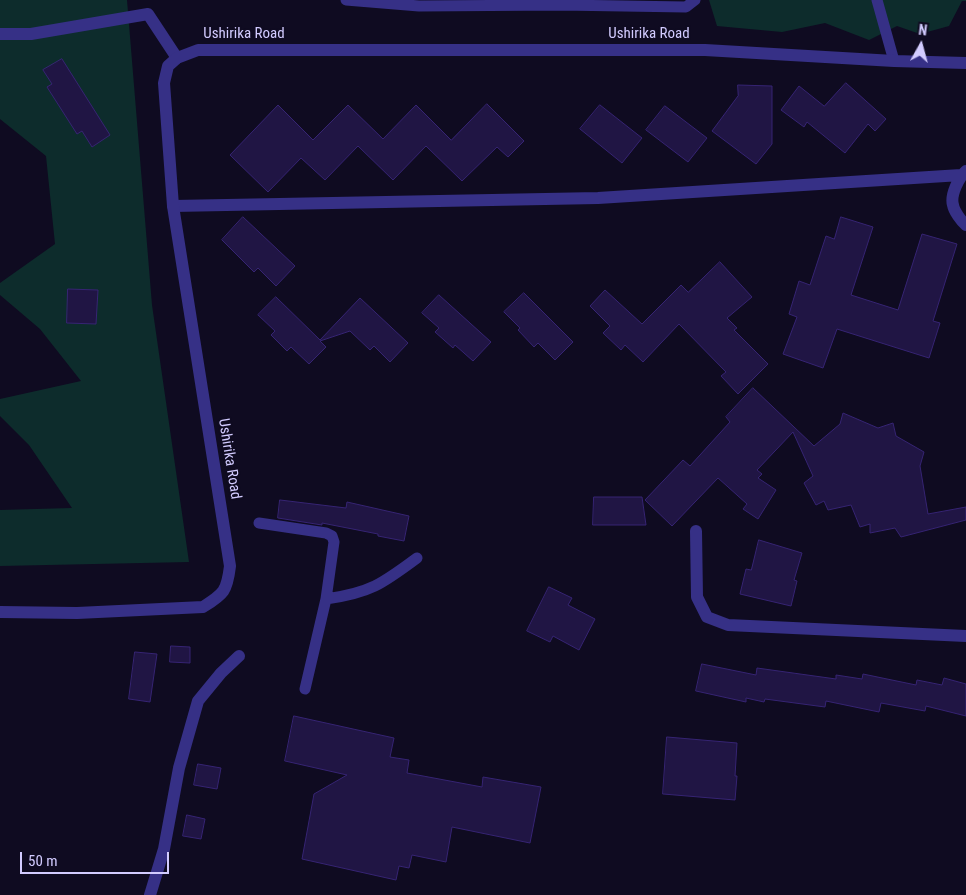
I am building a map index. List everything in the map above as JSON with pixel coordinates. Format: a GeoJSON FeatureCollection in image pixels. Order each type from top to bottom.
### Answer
{"type":"FeatureCollection","features":[{"type":"Feature","properties":{"kind":"street"},"geometry":{"type":"LineString","coordinates":[[0,34],[31,34],[148,14],[177,58]]}},
{"type":"Feature","properties":{"kind":"street","name":"Ushirika Road"},"geometry":{"type":"LineString","coordinates":[[0,612],[78,613],[203,607],[219,597],[228,584],[230,566],[172,206],[164,83],[168,66],[177,58],[198,50],[705,50],[894,61],[966,63]]}},
{"type":"Feature","properties":{"kind":"street"},"geometry":{"type":"LineString","coordinates":[[172,206],[598,198],[964,173]]}},
{"type":"Feature","properties":{"kind":"street"},"geometry":{"type":"LineString","coordinates":[[964,173],[955,190],[952,204],[962,223],[966,226]]}},
{"type":"Feature","properties":{"kind":"street"},"geometry":{"type":"LineString","coordinates":[[696,531],[697,597],[707,617],[728,625],[966,636]]}},
{"type":"Feature","properties":{"kind":"street"},"geometry":{"type":"LineString","coordinates":[[150,895],[164,849],[179,768],[198,701],[221,673],[239,656]]}},
{"type":"Feature","properties":{"kind":"lane"},"geometry":{"type":"LineString","coordinates":[[346,0],[686,7],[695,0]]}},
{"type":"Feature","properties":{"kind":"lane"},"geometry":{"type":"LineString","coordinates":[[877,0],[894,61]]}},
{"type":"Feature","properties":{"kind":"lane"},"geometry":{"type":"LineString","coordinates":[[259,523],[326,533],[332,536],[334,549],[326,599],[305,689]]}},
{"type":"Feature","properties":{"kind":"lane"},"geometry":{"type":"LineString","coordinates":[[326,599],[370,589],[387,580],[417,558]]}},
{"type":"Feature","properties":{"kind":"green space"},"geometry":{"type":"Polygon","coordinates":[[[0,0],[127,0],[152,305],[189,562],[0,566],[0,510],[72,508],[29,445],[0,416],[0,399],[81,381],[40,329],[0,295],[0,283],[55,244],[46,156],[0,119],[0,0]]]}},
{"type":"Feature","properties":{"kind":"green space"},"geometry":{"type":"Polygon","coordinates":[[[709,0],[966,1],[962,1],[949,26],[920,34],[897,26],[869,40],[825,23],[782,32],[717,26],[709,0]]]}},
{"type":"Feature","properties":{"kind":"building"},"geometry":{"type":"Polygon","coordinates":[[[62,59],[110,135],[92,147],[82,131],[77,134],[47,87],[52,84],[43,70],[62,59]]]}},
{"type":"Feature","properties":{"kind":"building"},"geometry":{"type":"Polygon","coordinates":[[[846,83],[886,119],[875,131],[868,124],[845,153],[807,122],[804,127],[781,110],[799,86],[824,106],[846,83]]]}},
{"type":"Feature","properties":{"kind":"building"},"geometry":{"type":"Polygon","coordinates":[[[738,85],[772,86],[772,144],[756,164],[712,131],[738,96],[738,85]]]}},
{"type":"Feature","properties":{"kind":"building"},"geometry":{"type":"Polygon","coordinates":[[[487,104],[524,141],[508,157],[497,147],[462,181],[426,146],[393,180],[358,146],[325,180],[301,158],[268,192],[230,155],[278,105],[313,140],[348,105],[383,139],[416,105],[451,140],[487,104]]]}},
{"type":"Feature","properties":{"kind":"building"},"geometry":{"type":"Polygon","coordinates":[[[600,105],[642,138],[622,163],[580,129],[600,105]]]}},
{"type":"Feature","properties":{"kind":"building"},"geometry":{"type":"Polygon","coordinates":[[[665,106],[707,138],[688,162],[646,130],[665,106]]]}},
{"type":"Feature","properties":{"kind":"building"},"geometry":{"type":"Polygon","coordinates":[[[243,217],[295,266],[276,286],[258,268],[254,272],[222,240],[243,217]]]}},
{"type":"Feature","properties":{"kind":"building"},"geometry":{"type":"Polygon","coordinates":[[[841,217],[873,227],[851,295],[898,310],[922,234],[957,244],[933,321],[940,323],[929,358],[837,329],[823,368],[783,354],[797,317],[789,314],[799,281],[810,285],[826,236],[834,239],[841,217]]]}},
{"type":"Feature","properties":{"kind":"building"},"geometry":{"type":"Polygon","coordinates":[[[720,262],[752,297],[727,318],[737,328],[734,330],[768,364],[738,394],[721,376],[726,372],[679,324],[643,362],[625,345],[621,350],[603,333],[610,326],[590,306],[605,290],[642,324],[681,285],[688,292],[720,262]]]}},
{"type":"Feature","properties":{"kind":"building"},"geometry":{"type":"Polygon","coordinates":[[[68,289],[98,290],[96,324],[67,323],[68,289]]]}},
{"type":"Feature","properties":{"kind":"building"},"geometry":{"type":"Polygon","coordinates":[[[524,293],[573,342],[555,360],[538,343],[534,347],[518,330],[520,328],[504,312],[524,293]]]}},
{"type":"Feature","properties":{"kind":"building"},"geometry":{"type":"Polygon","coordinates":[[[439,295],[491,342],[473,361],[455,345],[453,348],[435,332],[439,328],[422,313],[439,295]]]}},
{"type":"Feature","properties":{"kind":"building"},"geometry":{"type":"Polygon","coordinates":[[[276,297],[320,340],[360,298],[408,343],[390,362],[374,346],[370,350],[350,331],[320,341],[326,347],[309,364],[291,347],[287,351],[271,335],[275,331],[258,315],[276,297]]]}},
{"type":"Feature","properties":{"kind":"building"},"geometry":{"type":"Polygon","coordinates":[[[753,388],[814,446],[840,424],[843,413],[878,428],[893,423],[896,436],[924,452],[920,466],[928,514],[966,507],[966,520],[901,537],[895,528],[870,533],[870,524],[860,527],[851,505],[828,510],[824,501],[816,505],[804,483],[813,476],[793,432],[757,470],[762,474],[758,478],[776,490],[758,519],[743,509],[747,504],[718,478],[672,526],[645,500],[683,460],[690,466],[730,422],[726,417],[753,388]]]}},
{"type":"Feature","properties":{"kind":"building"},"geometry":{"type":"Polygon","coordinates":[[[594,497],[642,497],[646,525],[593,525],[594,497]]]}},
{"type":"Feature","properties":{"kind":"building"},"geometry":{"type":"Polygon","coordinates":[[[280,500],[346,508],[347,502],[409,516],[404,541],[322,523],[322,525],[278,518],[280,500]]]}},
{"type":"Feature","properties":{"kind":"building"},"geometry":{"type":"Polygon","coordinates":[[[759,540],[802,553],[794,580],[797,581],[791,606],[740,594],[746,569],[751,570],[759,540]]]}},
{"type":"Feature","properties":{"kind":"building"},"geometry":{"type":"Polygon","coordinates":[[[549,587],[572,598],[568,605],[595,619],[579,650],[553,636],[550,642],[527,631],[549,587]]]}},
{"type":"Feature","properties":{"kind":"building"},"geometry":{"type":"Polygon","coordinates":[[[171,646],[190,647],[190,663],[170,662],[171,646]]]}},
{"type":"Feature","properties":{"kind":"building"},"geometry":{"type":"Polygon","coordinates":[[[135,652],[157,654],[150,702],[129,699],[135,652]]]}},
{"type":"Feature","properties":{"kind":"building"},"geometry":{"type":"Polygon","coordinates":[[[702,664],[756,675],[757,668],[836,679],[836,675],[862,679],[863,674],[916,685],[917,680],[942,685],[944,678],[966,684],[966,716],[926,706],[925,711],[881,703],[879,712],[826,701],[825,707],[765,699],[764,702],[746,698],[746,702],[696,691],[702,664]]]}},
{"type":"Feature","properties":{"kind":"building"},"geometry":{"type":"Polygon","coordinates":[[[294,716],[394,738],[390,757],[409,760],[407,773],[482,787],[483,777],[541,787],[530,843],[452,827],[446,862],[412,855],[409,868],[399,866],[396,880],[302,859],[314,794],[347,775],[285,761],[294,716]]]}},
{"type":"Feature","properties":{"kind":"building"},"geometry":{"type":"Polygon","coordinates":[[[667,737],[737,743],[735,800],[663,794],[667,737]]]}},
{"type":"Feature","properties":{"kind":"building"},"geometry":{"type":"Polygon","coordinates":[[[198,764],[221,768],[217,789],[194,785],[198,764]]]}},
{"type":"Feature","properties":{"kind":"building"},"geometry":{"type":"Polygon","coordinates":[[[187,815],[205,819],[201,839],[183,836],[187,815]]]}}]}
